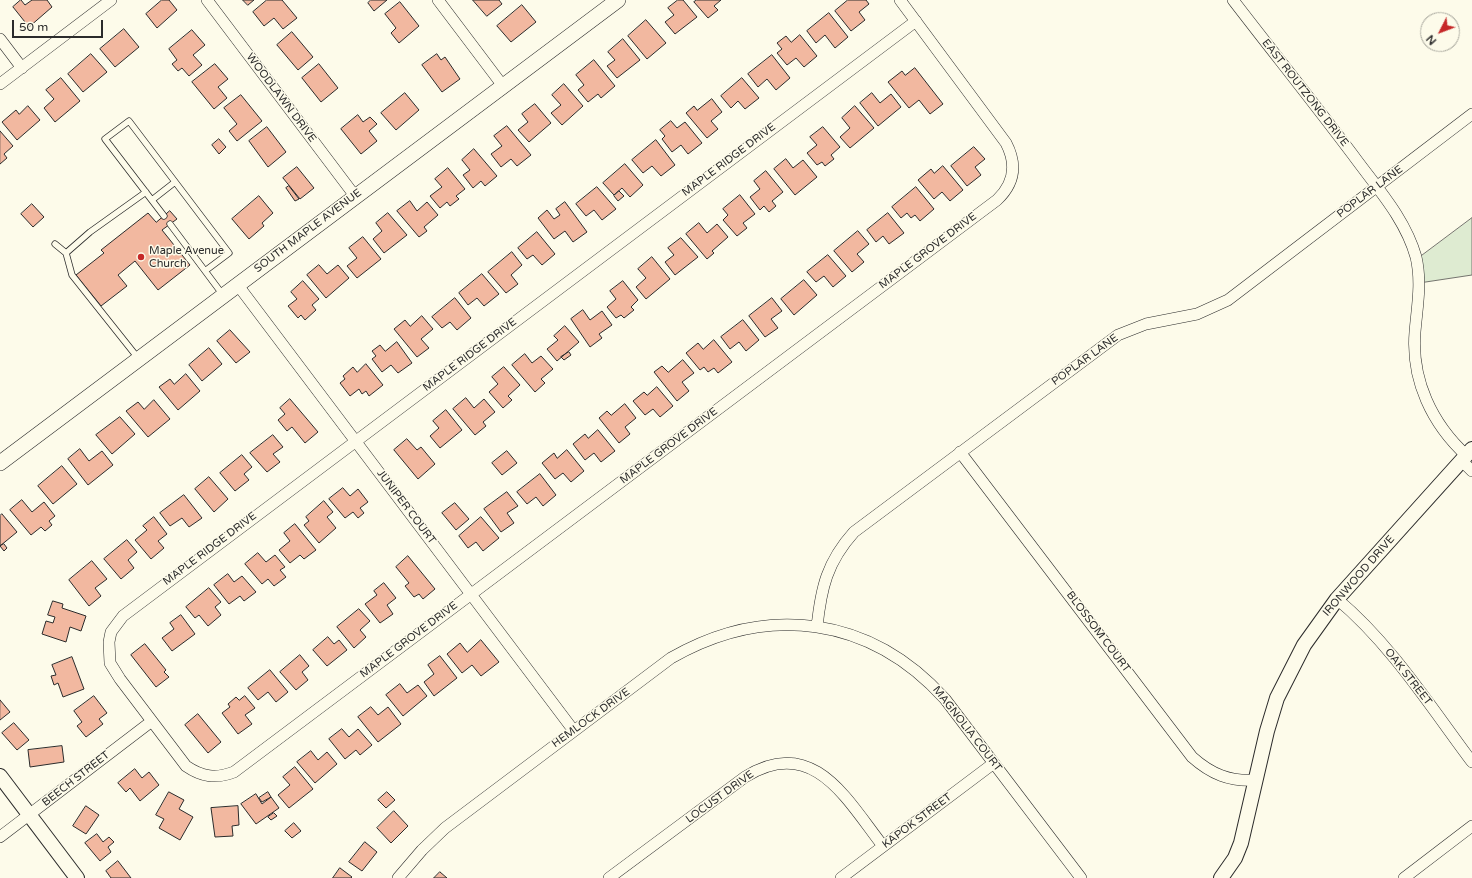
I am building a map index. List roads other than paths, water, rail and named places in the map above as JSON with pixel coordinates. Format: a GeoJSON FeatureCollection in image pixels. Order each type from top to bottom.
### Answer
{"type":"FeatureCollection","features":[{"type":"Feature","properties":{"kind":"main road","name":"SOUTH MAPLE AVENUE"},"geometry":{"type":"LineString","coordinates":[[0,463],[618,0]]}},
{"type":"Feature","properties":{"kind":"street"},"geometry":{"type":"LineString","coordinates":[[0,84],[111,0]]}},
{"type":"Feature","properties":{"kind":"street","name":"WOODLAWN DRIVE"},"geometry":{"type":"LineString","coordinates":[[207,0],[355,196]]}},
{"type":"Feature","properties":{"kind":"street"},"geometry":{"type":"LineString","coordinates":[[438,0],[503,86]]}},
{"type":"Feature","properties":{"kind":"street","name":"MAPLE GROVE DRIVE"},"geometry":{"type":"LineString","coordinates":[[152,721],[186,766],[195,772],[205,776],[224,776],[234,772],[997,200],[1005,192],[1014,170],[1013,158],[1006,143],[900,0]]}},
{"type":"Feature","properties":{"kind":"street","name":"EAST ROUTZONG DRIVE"},"geometry":{"type":"LineString","coordinates":[[1233,0],[1402,223],[1416,260],[1420,292],[1415,351],[1417,372],[1431,411],[1441,429],[1451,441],[1467,455],[1472,471]]}},
{"type":"Feature","properties":{"kind":"street","name":"MAPLE RIDGE DRIVE"},"geometry":{"type":"LineString","coordinates":[[152,721],[120,679],[110,663],[108,642],[116,623],[170,579],[916,21]]}},
{"type":"Feature","properties":{"kind":"street"},"geometry":{"type":"LineString","coordinates":[[0,39],[22,68]]}},
{"type":"Feature","properties":{"kind":"street","name":"POPLAR LANE"},"geometry":{"type":"LineString","coordinates":[[816,627],[824,580],[832,561],[844,543],[854,532],[1118,335],[1146,324],[1197,314],[1228,300],[1472,114]]}},
{"type":"Feature","properties":{"kind":"street","name":"JUNIPER COURT"},"geometry":{"type":"LineString","coordinates":[[238,284],[574,731]]}},
{"type":"Feature","properties":{"kind":"street","name":"BLOSSOM COURT"},"geometry":{"type":"LineString","coordinates":[[960,452],[1192,757],[1205,768],[1221,776],[1238,780],[1256,780]]}},
{"type":"Feature","properties":{"kind":"street","name":"IRONWOOD DRIVE"},"geometry":{"type":"LineString","coordinates":[[1221,878],[1235,858],[1241,843],[1267,731],[1278,698],[1304,645],[1337,599],[1467,455]]}},
{"type":"Feature","properties":{"kind":"street","name":"OAK STREET"},"geometry":{"type":"LineString","coordinates":[[1337,599],[1357,616],[1377,637],[1472,762]]}},
{"type":"Feature","properties":{"kind":"street","name":"HEMLOCK DRIVE"},"geometry":{"type":"LineString","coordinates":[[398,878],[444,828],[671,658],[702,642],[749,628],[776,624],[816,627]]}},
{"type":"Feature","properties":{"kind":"street","name":"MAGNOLIA COURT"},"geometry":{"type":"LineString","coordinates":[[816,627],[857,638],[884,649],[912,668],[945,699],[1081,878]]}},
{"type":"Feature","properties":{"kind":"street","name":"BEECH STREET"},"geometry":{"type":"LineString","coordinates":[[0,837],[152,721]]}},
{"type":"Feature","properties":{"kind":"street","name":"KAPOK STREET"},"geometry":{"type":"LineString","coordinates":[[841,878],[994,763]]}},
{"type":"Feature","properties":{"kind":"street","name":"LOCUST DRIVE"},"geometry":{"type":"LineString","coordinates":[[609,878],[745,777],[754,771],[775,764],[805,766],[825,776],[833,782],[883,846]]}},
{"type":"Feature","properties":{"kind":"street"},"geometry":{"type":"LineString","coordinates":[[0,776],[77,878]]}},
{"type":"Feature","properties":{"kind":"street"},"geometry":{"type":"LineString","coordinates":[[1404,878],[1472,826]]}},
{"type":"Feature","properties":{"kind":"lane"},"geometry":{"type":"LineString","coordinates":[[164,216],[105,138],[129,121],[229,253],[205,271]]}},
{"type":"Feature","properties":{"kind":"lane"},"geometry":{"type":"LineString","coordinates":[[152,200],[175,182]]}},
{"type":"Feature","properties":{"kind":"lane"},"geometry":{"type":"LineString","coordinates":[[66,253],[90,232],[146,192]]}},
{"type":"Feature","properties":{"kind":"lane"},"geometry":{"type":"LineString","coordinates":[[170,224],[223,295]]}},
{"type":"Feature","properties":{"kind":"lane"},"geometry":{"type":"LineString","coordinates":[[55,244],[66,253],[72,275],[139,360]]}},
{"type":"Feature","properties":{"kind":"place","name":"Maple Avenue Church"},"geometry":{"type":"Point","coordinates":[141,257]}}]}
